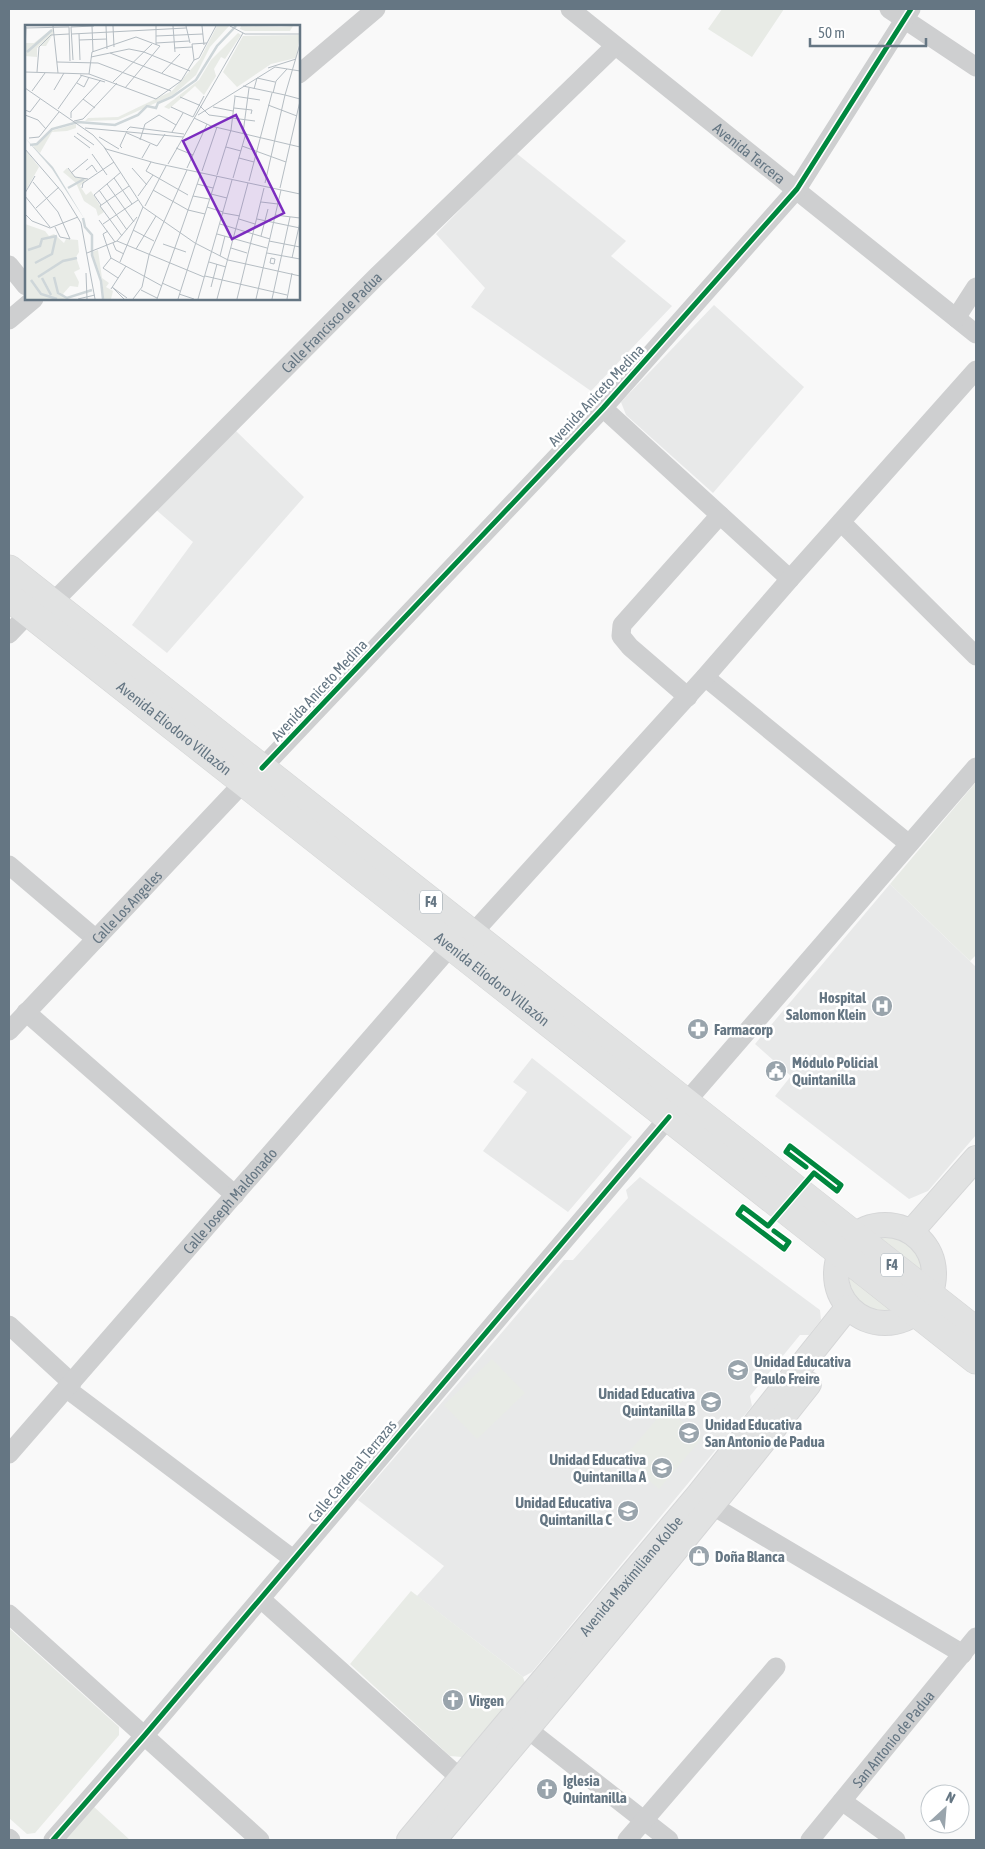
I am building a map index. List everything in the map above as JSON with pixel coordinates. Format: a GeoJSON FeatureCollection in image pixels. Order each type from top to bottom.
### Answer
{"type":"FeatureCollection","features":[{"type":"Feature","properties":{"kind":"highway","name":"Avenida Eliodoro Villazón"},"geometry":{"type":"LineString","coordinates":[[9,569],[30,605],[253,775],[924,1304],[976,1360]]}},
{"type":"Feature","properties":{"kind":"highway","name":"Avenida Eliodoro Villazón"},"geometry":{"type":"LineString","coordinates":[[924,1304],[976,1331]]}},
{"type":"Feature","properties":{"kind":"main road"},"geometry":{"type":"LineString","coordinates":[[917,1237],[976,1158]]}},
{"type":"Feature","properties":{"kind":"main road"},"geometry":{"type":"LineString","coordinates":[[917,1237],[976,1181]]}},
{"type":"Feature","properties":{"kind":"main road"},"geometry":{"type":"LineString","coordinates":[[881,1225],[897,1226],[917,1237],[930,1253],[934,1265],[935,1281],[924,1304],[909,1318],[893,1324],[871,1322],[855,1312],[837,1287],[836,1271],[847,1244],[867,1228],[881,1225]]}},
{"type":"Feature","properties":{"kind":"main road","name":"Avenida Maximiliano Kolbe"},"geometry":{"type":"LineString","coordinates":[[409,1840],[468,1785],[713,1506],[855,1312]]}},
{"type":"Feature","properties":{"kind":"main road","name":"Avenida Maximiliano Kolbe"},"geometry":{"type":"LineString","coordinates":[[520,1724],[698,1495],[855,1312]]}},
{"type":"Feature","properties":{"kind":"main road","name":"Avenida Maximiliano Kolbe"},"geometry":{"type":"LineString","coordinates":[[434,1840],[468,1785]]}},
{"type":"Feature","properties":{"kind":"street"},"geometry":{"type":"LineString","coordinates":[[300,73],[376,9]]}},
{"type":"Feature","properties":{"kind":"street","name":"Avenida Tercera"},"geometry":{"type":"LineString","coordinates":[[570,9],[976,334]]}},
{"type":"Feature","properties":{"kind":"street"},"geometry":{"type":"LineString","coordinates":[[902,12],[976,67]]}},
{"type":"Feature","properties":{"kind":"street","name":"Avenida Aniceto Medina"},"geometry":{"type":"LineString","coordinates":[[253,775],[603,408],[797,189],[902,12]]}},
{"type":"Feature","properties":{"kind":"street","name":"Calle Francisco de Padua"},"geometry":{"type":"LineString","coordinates":[[9,634],[30,605],[376,277],[615,46]]}},
{"type":"Feature","properties":{"kind":"street"},"geometry":{"type":"LineString","coordinates":[[9,265],[25,285]]}},
{"type":"Feature","properties":{"kind":"street"},"geometry":{"type":"LineString","coordinates":[[956,318],[976,287]]}},
{"type":"Feature","properties":{"kind":"street"},"geometry":{"type":"LineString","coordinates":[[9,320],[33,300]]}},
{"type":"Feature","properties":{"kind":"street","name":"Calle Joseph Maldonado"},"geometry":{"type":"LineString","coordinates":[[9,1454],[462,940],[688,697],[976,370]]}},
{"type":"Feature","properties":{"kind":"street"},"geometry":{"type":"LineString","coordinates":[[603,408],[790,579]]}},
{"type":"Feature","properties":{"kind":"street"},"geometry":{"type":"LineString","coordinates":[[688,697],[630,648],[620,636],[622,625],[720,515]]}},
{"type":"Feature","properties":{"kind":"street"},"geometry":{"type":"LineString","coordinates":[[842,522],[976,656]]}},
{"type":"Feature","properties":{"kind":"street"},"geometry":{"type":"LineString","coordinates":[[705,678],[910,844]]}},
{"type":"Feature","properties":{"kind":"street","name":"Calle Cardenal Terrazas"},"geometry":{"type":"LineString","coordinates":[[53,1840],[144,1736],[677,1110],[976,767]]}},
{"type":"Feature","properties":{"kind":"street","name":"Calle Los Angeles"},"geometry":{"type":"LineString","coordinates":[[9,1030],[253,775]]}},
{"type":"Feature","properties":{"kind":"street"},"geometry":{"type":"LineString","coordinates":[[9,864],[96,939]]}},
{"type":"Feature","properties":{"kind":"street"},"geometry":{"type":"LineString","coordinates":[[26,1012],[236,1195]]}},
{"type":"Feature","properties":{"kind":"street"},"geometry":{"type":"LineString","coordinates":[[9,1324],[69,1386],[293,1559]]}},
{"type":"Feature","properties":{"kind":"street"},"geometry":{"type":"LineString","coordinates":[[713,1506],[963,1654]]}},
{"type":"Feature","properties":{"kind":"street"},"geometry":{"type":"LineString","coordinates":[[260,1599],[468,1785]]}},
{"type":"Feature","properties":{"kind":"street"},"geometry":{"type":"LineString","coordinates":[[9,1614],[260,1840]]}},
{"type":"Feature","properties":{"kind":"street","name":"San Antonio de Padua"},"geometry":{"type":"LineString","coordinates":[[810,1840],[976,1637]]}},
{"type":"Feature","properties":{"kind":"street"},"geometry":{"type":"LineString","coordinates":[[627,1840],[776,1667]]}},
{"type":"Feature","properties":{"kind":"street"},"geometry":{"type":"LineString","coordinates":[[520,1724],[669,1840]]}},
{"type":"Feature","properties":{"kind":"street"},"geometry":{"type":"LineString","coordinates":[[842,1801],[896,1840]]}},
{"type":"Feature","properties":{"kind":"shaded area"},"geometry":{"type":"Polygon","coordinates":[[[722,9],[784,9],[752,57],[708,29],[722,9]]]}},
{"type":"Feature","properties":{"kind":"shaded area"},"geometry":{"type":"Polygon","coordinates":[[[516,153],[626,241],[611,256],[672,306],[591,391],[471,307],[485,288],[436,234],[516,153]]]}},
{"type":"Feature","properties":{"kind":"shaded area"},"geometry":{"type":"Polygon","coordinates":[[[714,305],[804,387],[713,493],[626,415],[621,402],[714,305]]]}},
{"type":"Feature","properties":{"kind":"shaded area"},"geometry":{"type":"Polygon","coordinates":[[[235,430],[304,497],[167,653],[132,625],[193,542],[154,508],[235,430]]]}},
{"type":"Feature","properties":{"kind":"shaded area"},"geometry":{"type":"Polygon","coordinates":[[[976,782],[976,955],[970,961],[890,884],[976,782]]]}},
{"type":"Feature","properties":{"kind":"shaded area","name":"Hospital Salomon Klein"},"geometry":{"type":"Polygon","coordinates":[[[890,884],[976,967],[976,1135],[928,1191],[909,1199],[775,1096],[791,1076],[755,1044],[890,884]]]}},
{"type":"Feature","properties":{"kind":"shaded area"},"geometry":{"type":"Polygon","coordinates":[[[532,1058],[632,1137],[568,1212],[483,1151],[527,1092],[513,1082],[532,1058]]]}},
{"type":"Feature","properties":{"kind":"shaded area"},"geometry":{"type":"Polygon","coordinates":[[[640,1177],[820,1310],[821,1320],[809,1335],[800,1335],[750,1396],[752,1406],[532,1672],[523,1677],[417,1596],[444,1566],[358,1500],[564,1260],[573,1260],[628,1198],[626,1190],[640,1177]]]}},
{"type":"Feature","properties":{"kind":"shaded area"},"geometry":{"type":"Polygon","coordinates":[[[890,1233],[914,1241],[919,1246],[926,1258],[929,1276],[877,1235],[890,1233]]]}},
{"type":"Feature","properties":{"kind":"shaded area"},"geometry":{"type":"Polygon","coordinates":[[[848,1271],[901,1313],[880,1312],[864,1305],[853,1292],[848,1271]]]}},
{"type":"Feature","properties":{"kind":"shaded area"},"geometry":{"type":"Polygon","coordinates":[[[492,1359],[525,1393],[477,1439],[444,1405],[492,1359]]]}},
{"type":"Feature","properties":{"kind":"shaded area"},"geometry":{"type":"Polygon","coordinates":[[[666,1408],[702,1438],[659,1489],[623,1459],[666,1408]]]}},
{"type":"Feature","properties":{"kind":"shaded area"},"geometry":{"type":"Polygon","coordinates":[[[411,1591],[523,1677],[525,1683],[462,1757],[450,1756],[350,1664],[411,1591]]]}},
{"type":"Feature","properties":{"kind":"shaded area"},"geometry":{"type":"Polygon","coordinates":[[[9,1628],[119,1727],[119,1735],[35,1833],[27,1834],[9,1818],[9,1628]]]}},
{"type":"Feature","properties":{"kind":"shaded area"},"geometry":{"type":"Polygon","coordinates":[[[93,1806],[130,1840],[61,1840],[93,1806]]]}},
{"type":"Feature","properties":{"kind":"cycle path"},"geometry":{"type":"LineString","coordinates":[[262,768],[603,408],[797,189],[911,9]]}},
{"type":"Feature","properties":{"kind":"cycle path"},"geometry":{"type":"LineString","coordinates":[[53,1840],[144,1736],[669,1117]]}},
{"type":"Feature","properties":{"kind":"cycle path"},"geometry":{"type":"LineString","coordinates":[[774,1231],[789,1242],[784,1249],[738,1214],[743,1207],[768,1226],[814,1173],[837,1191],[841,1185],[790,1146],[786,1152],[806,1167]]}},
{"type":"Feature","properties":{"kind":"place","name":"Hospital Salomon Klein"},"geometry":{"type":"Point","coordinates":[882,1006]}},
{"type":"Feature","properties":{"kind":"place","name":"Farmacorp"},"geometry":{"type":"Point","coordinates":[698,1029]}},
{"type":"Feature","properties":{"kind":"place","name":"Módulo Policial Quintanilla"},"geometry":{"type":"Point","coordinates":[776,1071]}},
{"type":"Feature","properties":{"kind":"place","name":"Unidad Educativa Paulo Freire"},"geometry":{"type":"Point","coordinates":[738,1370]}},
{"type":"Feature","properties":{"kind":"place","name":"Unidad Educativa Quintanilla B"},"geometry":{"type":"Point","coordinates":[711,1402]}},
{"type":"Feature","properties":{"kind":"place","name":"Unidad Educativa San Antonio de Padua"},"geometry":{"type":"Point","coordinates":[689,1433]}},
{"type":"Feature","properties":{"kind":"place","name":"Unidad Educativa Quintanilla A"},"geometry":{"type":"Point","coordinates":[662,1468]}},
{"type":"Feature","properties":{"kind":"place","name":"Unidad Educativa Quintanilla C"},"geometry":{"type":"Point","coordinates":[628,1511]}},
{"type":"Feature","properties":{"kind":"place","name":"Doña Blanca"},"geometry":{"type":"Point","coordinates":[699,1556]}},
{"type":"Feature","properties":{"kind":"place","name":"Virgen"},"geometry":{"type":"Point","coordinates":[453,1700]}},
{"type":"Feature","properties":{"kind":"place","name":"Iglesia Quintanilla"},"geometry":{"type":"Point","coordinates":[547,1789]}}]}
